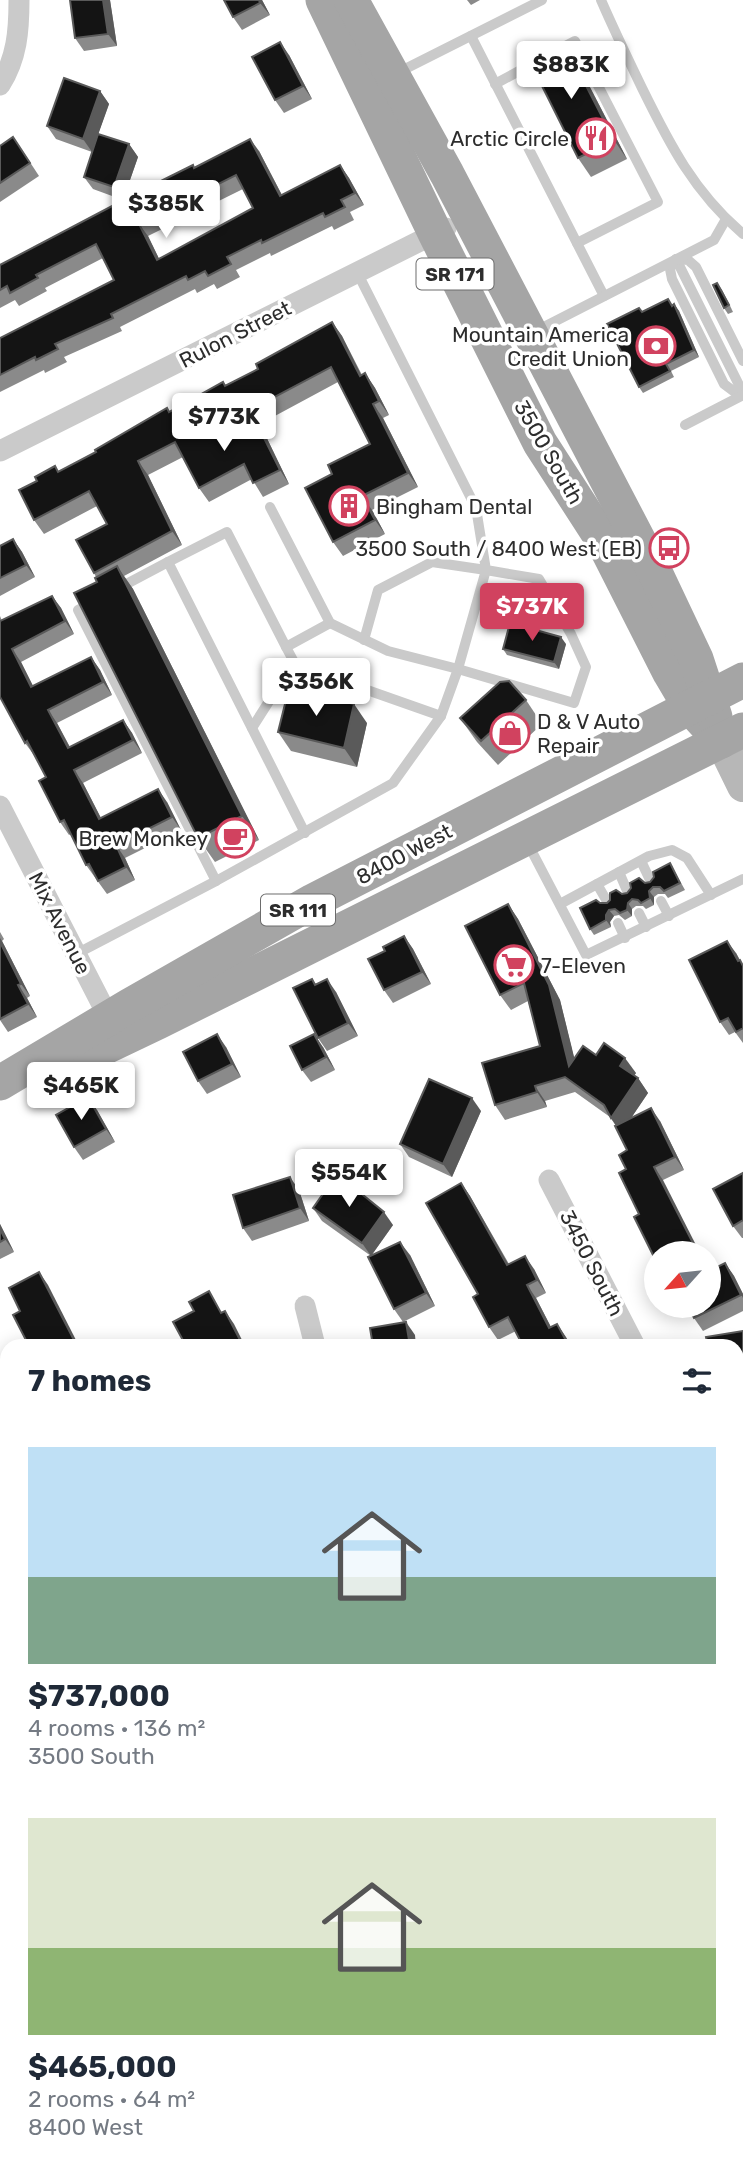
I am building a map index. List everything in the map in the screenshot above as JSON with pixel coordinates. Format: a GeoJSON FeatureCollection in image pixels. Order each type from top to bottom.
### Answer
{"type":"FeatureCollection","features":[{"type":"Feature","properties":{"kind":"main road","name":"3500 South"},"geometry":{"type":"LineString","coordinates":[[323,0],[540,443],[602,539],[670,673],[732,735]]}},
{"type":"Feature","properties":{"kind":"main road","name":"3500 South"},"geometry":{"type":"LineString","coordinates":[[351,0],[469,216],[652,566],[696,659],[700,702]]}},
{"type":"Feature","properties":{"kind":"main road","name":"8400 West"},"geometry":{"type":"LineString","coordinates":[[0,1096],[114,1029],[324,895],[743,680]]}},
{"type":"Feature","properties":{"kind":"main road","name":"8400 West"},"geometry":{"type":"LineString","coordinates":[[0,1083],[526,838],[732,735]]}},
{"type":"Feature","properties":{"kind":"street"},"geometry":{"type":"LineString","coordinates":[[0,85],[8,73],[19,35],[19,0]]}},
{"type":"Feature","properties":{"kind":"street","name":"Rulon Street"},"geometry":{"type":"LineString","coordinates":[[0,452],[469,216]]}},
{"type":"Feature","properties":{"kind":"street","name":"3500 South"},"geometry":{"type":"LineString","coordinates":[[732,735],[743,786]]}},
{"type":"Feature","properties":{"kind":"street","name":"Mix Avenue"},"geometry":{"type":"LineString","coordinates":[[0,806],[114,1029]]}},
{"type":"Feature","properties":{"kind":"street","name":"3450 South"},"geometry":{"type":"LineString","coordinates":[[549,1180],[631,1339]]}},
{"type":"Feature","properties":{"kind":"street"},"geometry":{"type":"LineString","coordinates":[[305,1306],[313,1339]]}},
{"type":"Feature","properties":{"kind":"lane"},"geometry":{"type":"LineString","coordinates":[[392,76],[542,0]]}},
{"type":"Feature","properties":{"kind":"lane"},"geometry":{"type":"LineString","coordinates":[[601,0],[672,148],[693,181],[743,234]]}},
{"type":"Feature","properties":{"kind":"lane"},"geometry":{"type":"LineString","coordinates":[[471,36],[604,296]]}},
{"type":"Feature","properties":{"kind":"lane"},"geometry":{"type":"LineString","coordinates":[[495,84],[575,41],[658,202],[577,243]]}},
{"type":"Feature","properties":{"kind":"lane"},"geometry":{"type":"LineString","coordinates":[[530,334],[714,240],[726,219]]}},
{"type":"Feature","properties":{"kind":"lane"},"geometry":{"type":"LineString","coordinates":[[676,259],[688,261],[696,267],[743,362]]}},
{"type":"Feature","properties":{"kind":"lane"},"geometry":{"type":"LineString","coordinates":[[676,259],[743,394],[685,425]]}},
{"type":"Feature","properties":{"kind":"lane"},"geometry":{"type":"LineString","coordinates":[[76,954],[305,833],[393,783],[441,716],[458,669],[486,570],[476,508],[357,272]]}},
{"type":"Feature","properties":{"kind":"lane"},"geometry":{"type":"LineString","coordinates":[[270,507],[330,623],[364,640],[388,651],[574,703],[586,667],[571,634],[539,579],[432,562],[378,590],[364,640]]}},
{"type":"Feature","properties":{"kind":"lane"},"geometry":{"type":"LineString","coordinates":[[112,592],[227,532],[294,662],[252,728]]}},
{"type":"Feature","properties":{"kind":"lane"},"geometry":{"type":"LineString","coordinates":[[168,562],[305,833]]}},
{"type":"Feature","properties":{"kind":"lane"},"geometry":{"type":"LineString","coordinates":[[101,598],[78,610],[216,881]]}},
{"type":"Feature","properties":{"kind":"lane"},"geometry":{"type":"LineString","coordinates":[[286,647],[330,623]]}},
{"type":"Feature","properties":{"kind":"lane"},"geometry":{"type":"LineString","coordinates":[[316,672],[441,716]]}},
{"type":"Feature","properties":{"kind":"lane"},"geometry":{"type":"LineString","coordinates":[[526,838],[586,956],[743,879]]}},
{"type":"Feature","properties":{"kind":"lane"},"geometry":{"type":"LineString","coordinates":[[559,904],[641,860],[671,850],[687,858],[710,895]]}},
{"type":"Feature","properties":{"kind":"lane"},"geometry":{"type":"LineString","coordinates":[[641,860],[650,882]]}},
{"type":"Feature","properties":{"kind":"lane"},"geometry":{"type":"LineString","coordinates":[[619,872],[628,893]]}},
{"type":"Feature","properties":{"kind":"lane"},"geometry":{"type":"LineString","coordinates":[[597,884],[608,903]]}},
{"type":"Feature","properties":{"kind":"lane"},"geometry":{"type":"LineString","coordinates":[[662,901],[669,916]]}},
{"type":"Feature","properties":{"kind":"lane"},"geometry":{"type":"LineString","coordinates":[[639,913],[646,927]]}},
{"type":"Feature","properties":{"kind":"lane"},"geometry":{"type":"LineString","coordinates":[[618,923],[625,938]]}},
{"type":"Feature","properties":{"kind":"building"},"geometry":{"type":"Polygon","coordinates":[[[70,0],[103,0],[108,34],[75,38],[70,0]]]}},
{"type":"Feature","properties":{"kind":"building"},"geometry":{"type":"Polygon","coordinates":[[[224,0],[259,0],[260,3],[233,17],[224,0]]]}},
{"type":"Feature","properties":{"kind":"building"},"geometry":{"type":"Polygon","coordinates":[[[280,42],[303,86],[275,100],[252,57],[280,42]]]}},
{"type":"Feature","properties":{"kind":"building","name":"Arctic Circle"},"geometry":{"type":"Polygon","coordinates":[[[564,43],[614,140],[578,158],[529,60],[564,43]]]}},
{"type":"Feature","properties":{"kind":"building"},"geometry":{"type":"Polygon","coordinates":[[[64,78],[100,91],[83,139],[47,126],[64,78]]]}},
{"type":"Feature","properties":{"kind":"building"},"geometry":{"type":"Polygon","coordinates":[[[98,134],[129,144],[114,187],[84,177],[98,134]]]}},
{"type":"Feature","properties":{"kind":"building"},"geometry":{"type":"Polygon","coordinates":[[[13,137],[30,163],[0,183],[0,146],[13,137]]]}},
{"type":"Feature","properties":{"kind":"building"},"geometry":{"type":"Polygon","coordinates":[[[250,139],[280,196],[340,165],[355,193],[341,200],[345,207],[325,217],[323,213],[227,257],[231,264],[208,276],[205,271],[188,280],[186,276],[111,314],[113,318],[55,344],[58,349],[36,360],[35,357],[0,375],[0,338],[114,280],[96,244],[36,275],[38,278],[10,293],[7,286],[0,290],[0,265],[193,165],[194,168],[250,139]],[[236,175],[139,224],[157,260],[253,208],[236,175]]]}},
{"type":"Feature","properties":{"kind":"building"},"geometry":{"type":"Polygon","coordinates":[[[717,283],[729,305],[724,308],[713,285],[717,283]]]}},
{"type":"Feature","properties":{"kind":"building","name":"Mountain America Credit Union"},"geometry":{"type":"Polygon","coordinates":[[[668,299],[672,306],[674,304],[694,350],[666,364],[670,371],[639,387],[607,324],[639,308],[642,312],[668,299]]]}},
{"type":"Feature","properties":{"kind":"building"},"geometry":{"type":"Polygon","coordinates":[[[332,322],[360,376],[365,373],[379,401],[373,404],[408,473],[362,496],[375,520],[333,542],[305,488],[332,474],[328,465],[370,444],[331,367],[250,410],[280,470],[253,483],[244,464],[199,488],[175,442],[138,461],[172,531],[94,573],[76,540],[107,524],[89,491],[34,520],[19,490],[37,481],[35,477],[55,466],[58,472],[167,408],[169,412],[223,382],[225,386],[258,369],[256,364],[332,322]]]}},
{"type":"Feature","properties":{"kind":"building"},"geometry":{"type":"Polygon","coordinates":[[[13,539],[26,565],[0,578],[0,546],[13,539]]]}},
{"type":"Feature","properties":{"kind":"building"},"geometry":{"type":"Polygon","coordinates":[[[117,566],[242,816],[198,838],[74,593],[97,582],[95,578],[117,566]]]}},
{"type":"Feature","properties":{"kind":"building"},"geometry":{"type":"Polygon","coordinates":[[[52,596],[65,621],[12,649],[31,687],[91,657],[103,682],[48,710],[68,748],[123,720],[133,740],[74,770],[99,819],[158,789],[172,817],[116,845],[126,867],[98,881],[89,864],[86,865],[64,820],[60,822],[39,781],[46,777],[0,697],[0,621],[52,596]]]}},
{"type":"Feature","properties":{"kind":"building"},"geometry":{"type":"Polygon","coordinates":[[[510,623],[561,637],[554,662],[503,649],[510,623]]]}},
{"type":"Feature","properties":{"kind":"building"},"geometry":{"type":"Polygon","coordinates":[[[509,681],[526,700],[481,741],[460,718],[500,682],[509,681]]]}},
{"type":"Feature","properties":{"kind":"building"},"geometry":{"type":"Polygon","coordinates":[[[289,688],[354,704],[344,748],[278,732],[289,688]]]}},
{"type":"Feature","properties":{"kind":"building"},"geometry":{"type":"Polygon","coordinates":[[[670,863],[680,883],[664,891],[660,887],[653,887],[649,891],[650,898],[641,903],[632,899],[627,910],[620,913],[615,909],[609,910],[606,920],[590,929],[580,908],[596,900],[607,903],[610,893],[616,890],[622,894],[627,893],[631,888],[630,883],[639,878],[645,883],[650,882],[654,877],[653,872],[670,863]]]}},
{"type":"Feature","properties":{"kind":"building"},"geometry":{"type":"Polygon","coordinates":[[[508,904],[549,985],[569,1066],[583,1046],[596,1055],[604,1043],[625,1058],[620,1066],[638,1078],[611,1118],[604,1105],[565,1077],[535,1086],[537,1092],[495,1105],[482,1063],[540,1046],[524,983],[500,995],[465,926],[508,904]]]}},
{"type":"Feature","properties":{"kind":"building"},"geometry":{"type":"Polygon","coordinates":[[[404,936],[422,972],[384,990],[368,959],[385,951],[383,947],[404,936]]]}},
{"type":"Feature","properties":{"kind":"building"},"geometry":{"type":"Polygon","coordinates":[[[727,941],[743,966],[743,1028],[736,1032],[728,1018],[720,1022],[689,960],[727,941]]]}},
{"type":"Feature","properties":{"kind":"building"},"geometry":{"type":"Polygon","coordinates":[[[0,942],[28,1004],[0,1019],[0,942]]]}},
{"type":"Feature","properties":{"kind":"building"},"geometry":{"type":"Polygon","coordinates":[[[312,979],[315,985],[327,979],[348,1023],[318,1038],[293,988],[312,979]]]}},
{"type":"Feature","properties":{"kind":"building"},"geometry":{"type":"Polygon","coordinates":[[[217,1034],[232,1064],[198,1081],[183,1052],[217,1034]]]}},
{"type":"Feature","properties":{"kind":"building"},"geometry":{"type":"Polygon","coordinates":[[[314,1034],[326,1057],[302,1070],[290,1046],[314,1034]]]}},
{"type":"Feature","properties":{"kind":"building"},"geometry":{"type":"Polygon","coordinates":[[[429,1079],[472,1098],[443,1164],[400,1144],[429,1079]]]}},
{"type":"Feature","properties":{"kind":"building"},"geometry":{"type":"Polygon","coordinates":[[[88,1097],[106,1129],[74,1147],[56,1115],[88,1097]]]}},
{"type":"Feature","properties":{"kind":"building"},"geometry":{"type":"Polygon","coordinates":[[[651,1108],[675,1157],[654,1167],[692,1241],[646,1241],[634,1217],[639,1214],[619,1173],[626,1169],[619,1155],[627,1150],[615,1126],[651,1108]]]}},
{"type":"Feature","properties":{"kind":"building"},"geometry":{"type":"Polygon","coordinates":[[[743,1173],[743,1220],[733,1226],[713,1189],[743,1173]]]}},
{"type":"Feature","properties":{"kind":"building"},"geometry":{"type":"Polygon","coordinates":[[[337,1174],[384,1212],[362,1243],[313,1208],[337,1174]]]}},
{"type":"Feature","properties":{"kind":"building"},"geometry":{"type":"Polygon","coordinates":[[[290,1177],[300,1208],[243,1228],[233,1195],[290,1177]]]}},
{"type":"Feature","properties":{"kind":"building"},"geometry":{"type":"Polygon","coordinates":[[[461,1183],[507,1265],[525,1256],[537,1280],[527,1285],[549,1328],[557,1324],[565,1339],[519,1339],[508,1317],[489,1327],[473,1297],[478,1294],[426,1203],[461,1183]]]}},
{"type":"Feature","properties":{"kind":"building"},"geometry":{"type":"Polygon","coordinates":[[[0,1229],[5,1239],[0,1242],[0,1229]]]}},
{"type":"Feature","properties":{"kind":"building"},"geometry":{"type":"Polygon","coordinates":[[[400,1242],[426,1293],[394,1309],[368,1257],[400,1242]]]}},
{"type":"Feature","properties":{"kind":"building"},"geometry":{"type":"Polygon","coordinates":[[[725,1263],[741,1295],[721,1305],[721,1265],[725,1263]]]}},
{"type":"Feature","properties":{"kind":"building"},"geometry":{"type":"Polygon","coordinates":[[[39,1272],[73,1339],[25,1339],[13,1315],[20,1311],[9,1288],[39,1272]]]}},
{"type":"Feature","properties":{"kind":"building"},"geometry":{"type":"Polygon","coordinates":[[[209,1291],[221,1313],[225,1311],[239,1339],[182,1339],[173,1322],[194,1311],[189,1302],[209,1291]]]}},
{"type":"Feature","properties":{"kind":"building"},"geometry":{"type":"Polygon","coordinates":[[[406,1322],[409,1339],[372,1339],[370,1328],[406,1322]]]}},
{"type":"Feature","properties":{"kind":"building"},"geometry":{"type":"Polygon","coordinates":[[[743,1331],[743,1339],[706,1337],[743,1331]]]}},
{"type":"Feature","properties":{"kind":"place","name":"Arctic Circle"},"geometry":{"type":"Point","coordinates":[596,138]}},
{"type":"Feature","properties":{"kind":"place","name":"Mountain America Credit Union"},"geometry":{"type":"Point","coordinates":[656,346]}},
{"type":"Feature","properties":{"kind":"place","name":"Bingham Dental"},"geometry":{"type":"Point","coordinates":[349,506]}},
{"type":"Feature","properties":{"kind":"place","name":"3500 South / 8400 West (EB)"},"geometry":{"type":"Point","coordinates":[669,548]}},
{"type":"Feature","properties":{"kind":"place","name":"D & V Auto Repair"},"geometry":{"type":"Point","coordinates":[510,733]}},
{"type":"Feature","properties":{"kind":"place","name":"Brew Monkey"},"geometry":{"type":"Point","coordinates":[235,838]}},
{"type":"Feature","properties":{"kind":"place","name":"7-Eleven"},"geometry":{"type":"Point","coordinates":[514,965]}}]}
